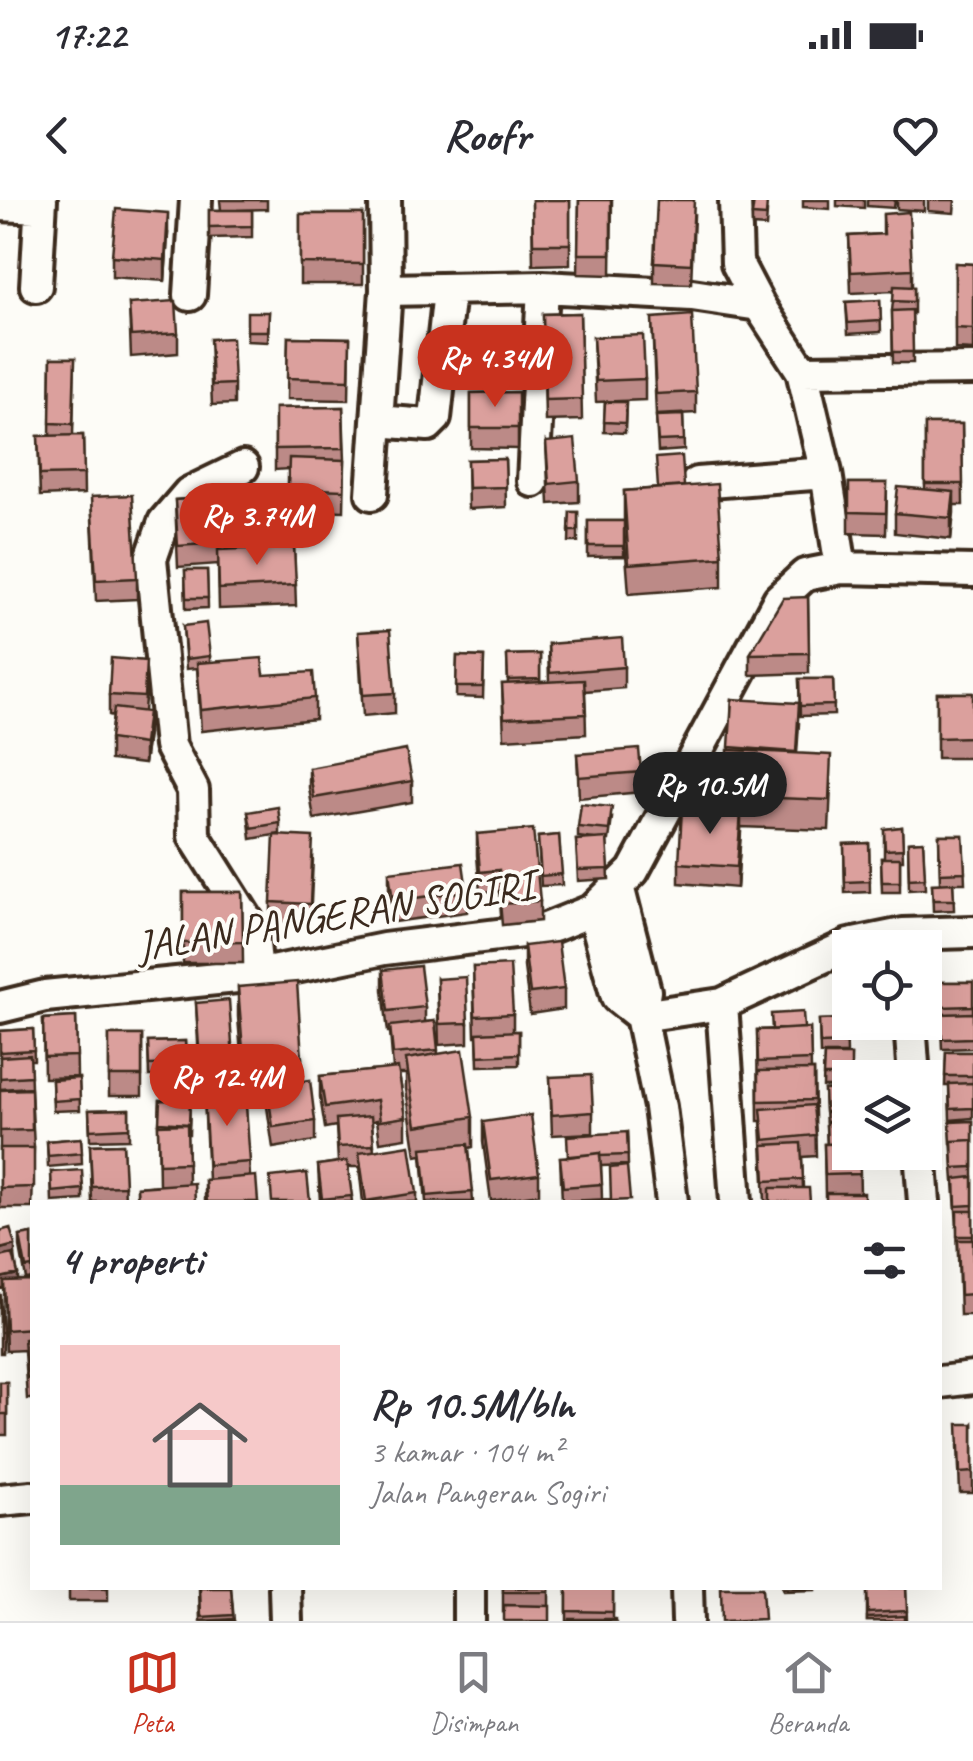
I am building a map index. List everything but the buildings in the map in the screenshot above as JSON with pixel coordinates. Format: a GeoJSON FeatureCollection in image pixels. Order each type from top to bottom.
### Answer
{"type":"FeatureCollection","features":[{"type":"Feature","properties":{"kind":"street"},"geometry":{"type":"LineString","coordinates":[[190,294],[196,200]]}},
{"type":"Feature","properties":{"kind":"street"},"geometry":{"type":"LineString","coordinates":[[372,494],[386,290],[385,200]]}},
{"type":"Feature","properties":{"kind":"street"},"geometry":{"type":"LineString","coordinates":[[735,200],[737,263],[802,371],[826,473],[841,568]]}},
{"type":"Feature","properties":{"kind":"street"},"geometry":{"type":"LineString","coordinates":[[0,205],[41,204],[36,286]]}},
{"type":"Feature","properties":{"kind":"street"},"geometry":{"type":"LineString","coordinates":[[386,290],[543,287],[692,294],[759,305]]}},
{"type":"Feature","properties":{"kind":"street"},"geometry":{"type":"LineString","coordinates":[[532,481],[543,287]]}},
{"type":"Feature","properties":{"kind":"street"},"geometry":{"type":"LineString","coordinates":[[377,422],[428,426],[434,418],[449,291]]}},
{"type":"Feature","properties":{"kind":"street"},"geometry":{"type":"LineString","coordinates":[[802,371],[973,369]]}},
{"type":"Feature","properties":{"kind":"street"},"geometry":{"type":"LineString","coordinates":[[243,467],[189,493],[164,522],[152,559],[170,746],[192,790],[194,836],[247,920],[258,975]]}},
{"type":"Feature","properties":{"kind":"street"},"geometry":{"type":"LineString","coordinates":[[697,483],[826,473]]}},
{"type":"Feature","properties":{"kind":"street","name":"JALAN PANGERAN SOGIRI"},"geometry":{"type":"LineString","coordinates":[[0,1007],[44,996],[258,975],[384,949],[546,929],[593,910],[633,871],[779,598],[805,575],[841,568],[973,571]]}},
{"type":"Feature","properties":{"kind":"street"},"geometry":{"type":"LineString","coordinates":[[618,886],[645,991],[641,1016],[660,1107],[672,1200]]}},
{"type":"Feature","properties":{"kind":"street"},"geometry":{"type":"LineString","coordinates":[[593,910],[617,997],[641,1016],[722,1004],[832,953]]}},
{"type":"Feature","properties":{"kind":"street"},"geometry":{"type":"LineString","coordinates":[[942,936],[973,932]]}},
{"type":"Feature","properties":{"kind":"street"},"geometry":{"type":"LineString","coordinates":[[722,1004],[736,1200]]}},
{"type":"Feature","properties":{"kind":"street"},"geometry":{"type":"LineString","coordinates":[[921,1170],[924,1200]]}},
{"type":"Feature","properties":{"kind":"street"},"geometry":{"type":"LineString","coordinates":[[942,1382],[973,1378]]}},
{"type":"Feature","properties":{"kind":"street"},"geometry":{"type":"LineString","coordinates":[[0,1500],[30,1497]]}},
{"type":"Feature","properties":{"kind":"street"},"geometry":{"type":"LineString","coordinates":[[285,1590],[286,1621]]}},
{"type":"Feature","properties":{"kind":"street"},"geometry":{"type":"LineString","coordinates":[[469,1590],[469,1621]]}},
{"type":"Feature","properties":{"kind":"street"},"geometry":{"type":"LineString","coordinates":[[687,1590],[688,1621]]}}]}
